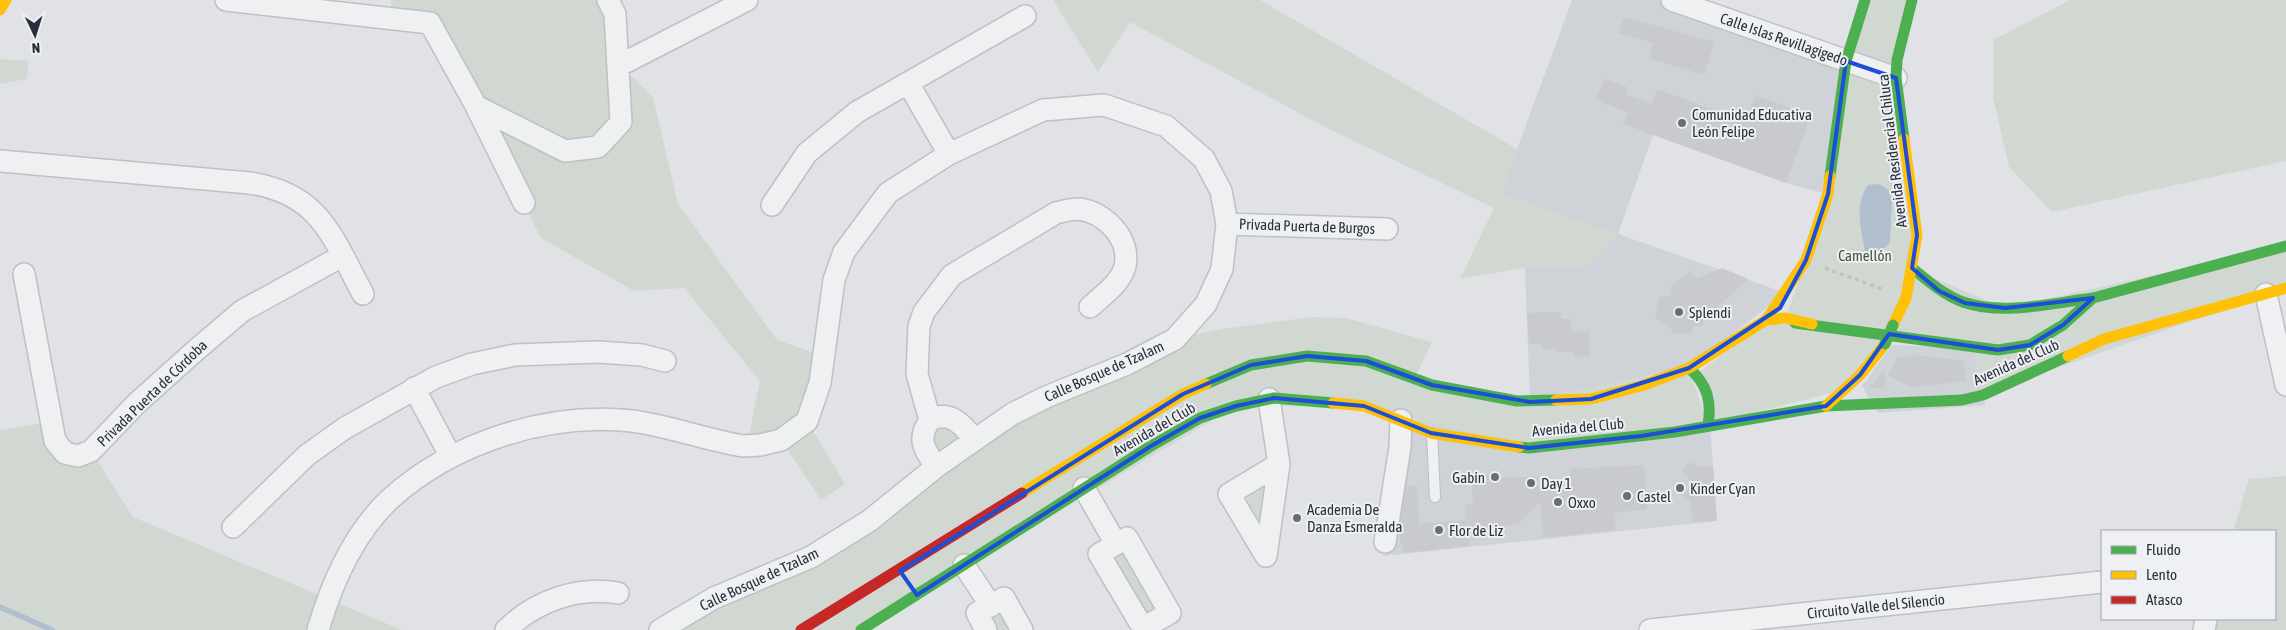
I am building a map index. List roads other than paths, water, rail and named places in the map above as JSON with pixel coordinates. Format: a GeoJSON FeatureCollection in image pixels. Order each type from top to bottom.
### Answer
{"type":"FeatureCollection","features":[{"type":"Feature","properties":{"kind":"street"},"geometry":{"type":"LineString","coordinates":[[0,10],[6,0]]}},
{"type":"Feature","properties":{"kind":"street"},"geometry":{"type":"LineString","coordinates":[[226,0],[430,23],[476,106],[524,203]]}},
{"type":"Feature","properties":{"kind":"street"},"geometry":{"type":"LineString","coordinates":[[476,106],[565,151],[598,147],[621,122],[620,65],[615,14],[608,0]]}},
{"type":"Feature","properties":{"kind":"street"},"geometry":{"type":"LineString","coordinates":[[620,65],[747,0]]}},
{"type":"Feature","properties":{"kind":"street","name":"Calle Islas Revillagigedo"},"geometry":{"type":"LineString","coordinates":[[1672,0],[1896,78]]}},
{"type":"Feature","properties":{"kind":"street"},"geometry":{"type":"LineString","coordinates":[[1766,320],[1780,308],[1786,293],[1806,260],[1828,194],[1846,61],[1865,0]]}},
{"type":"Feature","properties":{"kind":"street","name":"Avenida Residencial Chiluca"},"geometry":{"type":"LineString","coordinates":[[1847,397],[1860,376],[1885,344],[1906,298],[1912,268],[1917,235],[1896,78],[1897,60],[1912,0]]}},
{"type":"Feature","properties":{"kind":"street"},"geometry":{"type":"LineString","coordinates":[[772,205],[807,153],[857,112],[1025,16]]}},
{"type":"Feature","properties":{"kind":"street"},"geometry":{"type":"LineString","coordinates":[[908,83],[949,154]]}},
{"type":"Feature","properties":{"kind":"street","name":"Calle Bosque de Tzalam"},"geometry":{"type":"LineString","coordinates":[[318,630],[333,583],[351,548],[364,531],[389,500],[417,478],[451,457],[506,434],[549,424],[589,420],[633,422],[743,446],[760,446],[781,440],[807,421],[820,382],[834,280],[844,252],[888,192],[949,154],[1043,110],[1104,105],[1166,126],[1204,159],[1221,191],[1227,224],[1222,269],[1206,304],[1176,339],[1127,364],[1046,397],[1012,414],[936,467],[869,521],[811,558],[714,598],[660,630]]}},
{"type":"Feature","properties":{"kind":"street"},"geometry":{"type":"LineString","coordinates":[[0,161],[269,186],[302,201],[318,215],[363,294]]}},
{"type":"Feature","properties":{"kind":"street"},"geometry":{"type":"LineString","coordinates":[[936,467],[924,449],[924,433],[930,420],[917,374],[919,326],[924,312],[952,275],[1056,213],[1069,209],[1081,209],[1106,220],[1124,244],[1126,254],[1121,278],[1090,307]]}},
{"type":"Feature","properties":{"kind":"street","name":"Privada Puerta de Burgos"},"geometry":{"type":"LineString","coordinates":[[1227,224],[1387,229]]}},
{"type":"Feature","properties":{"kind":"street","name":"Avenida del Club"},"geometry":{"type":"LineString","coordinates":[[865,629],[908,583],[1192,406],[1251,366],[1307,356],[1366,361],[1432,385],[1530,402],[1591,399],[1641,386],[1689,368],[1766,320],[1812,324],[1998,350],[2030,345],[2063,325],[2093,298],[2286,246]]}},
{"type":"Feature","properties":{"kind":"street","name":"Privada Puerta de Córdoba"},"geometry":{"type":"LineString","coordinates":[[24,274],[55,441],[65,453],[78,456],[91,451],[144,397],[242,311],[342,256]]}},
{"type":"Feature","properties":{"kind":"street"},"geometry":{"type":"LineString","coordinates":[[1912,268],[1939,290],[1965,303],[2005,308],[2093,298]]}},
{"type":"Feature","properties":{"kind":"street"},"geometry":{"type":"LineString","coordinates":[[2276,291],[2286,385]]}},
{"type":"Feature","properties":{"kind":"street","name":"Avenida del Club"},"geometry":{"type":"LineString","coordinates":[[801,630],[908,583],[964,565],[1084,488],[1192,406],[1236,406],[1269,399],[1364,406],[1432,432],[1529,448],[1641,436],[1826,406],[1962,400],[1983,394],[2104,339],[2276,291]]}},
{"type":"Feature","properties":{"kind":"street"},"geometry":{"type":"LineString","coordinates":[[233,527],[307,455],[345,428],[414,388],[472,364],[515,355],[598,352],[642,354],[665,361]]}},
{"type":"Feature","properties":{"kind":"street"},"geometry":{"type":"LineString","coordinates":[[1689,368],[1704,383],[1708,393],[1711,404],[1708,425]]}},
{"type":"Feature","properties":{"kind":"street","name":"Avenida Residencial Chiluca"},"geometry":{"type":"LineString","coordinates":[[1826,406],[1860,376]]}},
{"type":"Feature","properties":{"kind":"street"},"geometry":{"type":"LineString","coordinates":[[414,388],[451,457]]}},
{"type":"Feature","properties":{"kind":"street"},"geometry":{"type":"LineString","coordinates":[[1826,406],[1847,397],[1875,403]]}},
{"type":"Feature","properties":{"kind":"street"},"geometry":{"type":"LineString","coordinates":[[1269,399],[1278,464]]}},
{"type":"Feature","properties":{"kind":"street"},"geometry":{"type":"LineString","coordinates":[[930,420],[942,416],[950,417],[962,423],[974,439]]}},
{"type":"Feature","properties":{"kind":"street"},"geometry":{"type":"LineString","coordinates":[[1385,542],[1400,447],[1401,420]]}},
{"type":"Feature","properties":{"kind":"street"},"geometry":{"type":"LineString","coordinates":[[1084,488],[1116,544]]}},
{"type":"Feature","properties":{"kind":"street"},"geometry":{"type":"LineString","coordinates":[[964,565],[990,606]]}},
{"type":"Feature","properties":{"kind":"street","name":"Circuito Valle del Silencio"},"geometry":{"type":"LineString","coordinates":[[1650,630],[2101,582]]}},
{"type":"Feature","properties":{"kind":"street"},"geometry":{"type":"LineString","coordinates":[[506,630],[524,614],[560,597],[593,590],[618,592]]}},
{"type":"Feature","properties":{"kind":"street"},"geometry":{"type":"LineString","coordinates":[[986,630],[977,613],[1004,598],[1022,630]]}},
{"type":"Feature","properties":{"kind":"lane"},"geometry":{"type":"LineString","coordinates":[[1432,432],[1435,497]]}},
{"type":"Feature","properties":{"kind":"water"},"geometry":{"type":"Polygon","coordinates":[[[1879,184],[1889,190],[1892,202],[1890,242],[1879,256],[1865,253],[1860,209],[1863,193],[1868,185],[1879,184]]]}},
{"type":"Feature","properties":{"kind":"waterway"},"geometry":{"type":"LineString","coordinates":[[0,607],[52,630]]}},
{"type":"Feature","properties":{"kind":"place","name":"Comunidad Educativa León Felipe"},"geometry":{"type":"Point","coordinates":[1682,123]}},
{"type":"Feature","properties":{"kind":"place","name":"Splendi"},"geometry":{"type":"Point","coordinates":[1679,312]}},
{"type":"Feature","properties":{"kind":"place","name":"Gabín"},"geometry":{"type":"Point","coordinates":[1495,477]}},
{"type":"Feature","properties":{"kind":"place","name":"Day 1"},"geometry":{"type":"Point","coordinates":[1531,483]}},
{"type":"Feature","properties":{"kind":"place","name":"Kinder Cyan"},"geometry":{"type":"Point","coordinates":[1680,488]}},
{"type":"Feature","properties":{"kind":"place","name":"Castel"},"geometry":{"type":"Point","coordinates":[1627,496]}},
{"type":"Feature","properties":{"kind":"place","name":"Oxxo"},"geometry":{"type":"Point","coordinates":[1558,502]}},
{"type":"Feature","properties":{"kind":"place","name":"Academia De Danza Esmeralda"},"geometry":{"type":"Point","coordinates":[1297,518]}},
{"type":"Feature","properties":{"kind":"place","name":"Flor de Liz"},"geometry":{"type":"Point","coordinates":[1439,530]}},
{"type":"Feature","properties":{"kind":"park label","name":"Camellón"},"geometry":{"type":"Point","coordinates":[1865,255]}}]}
